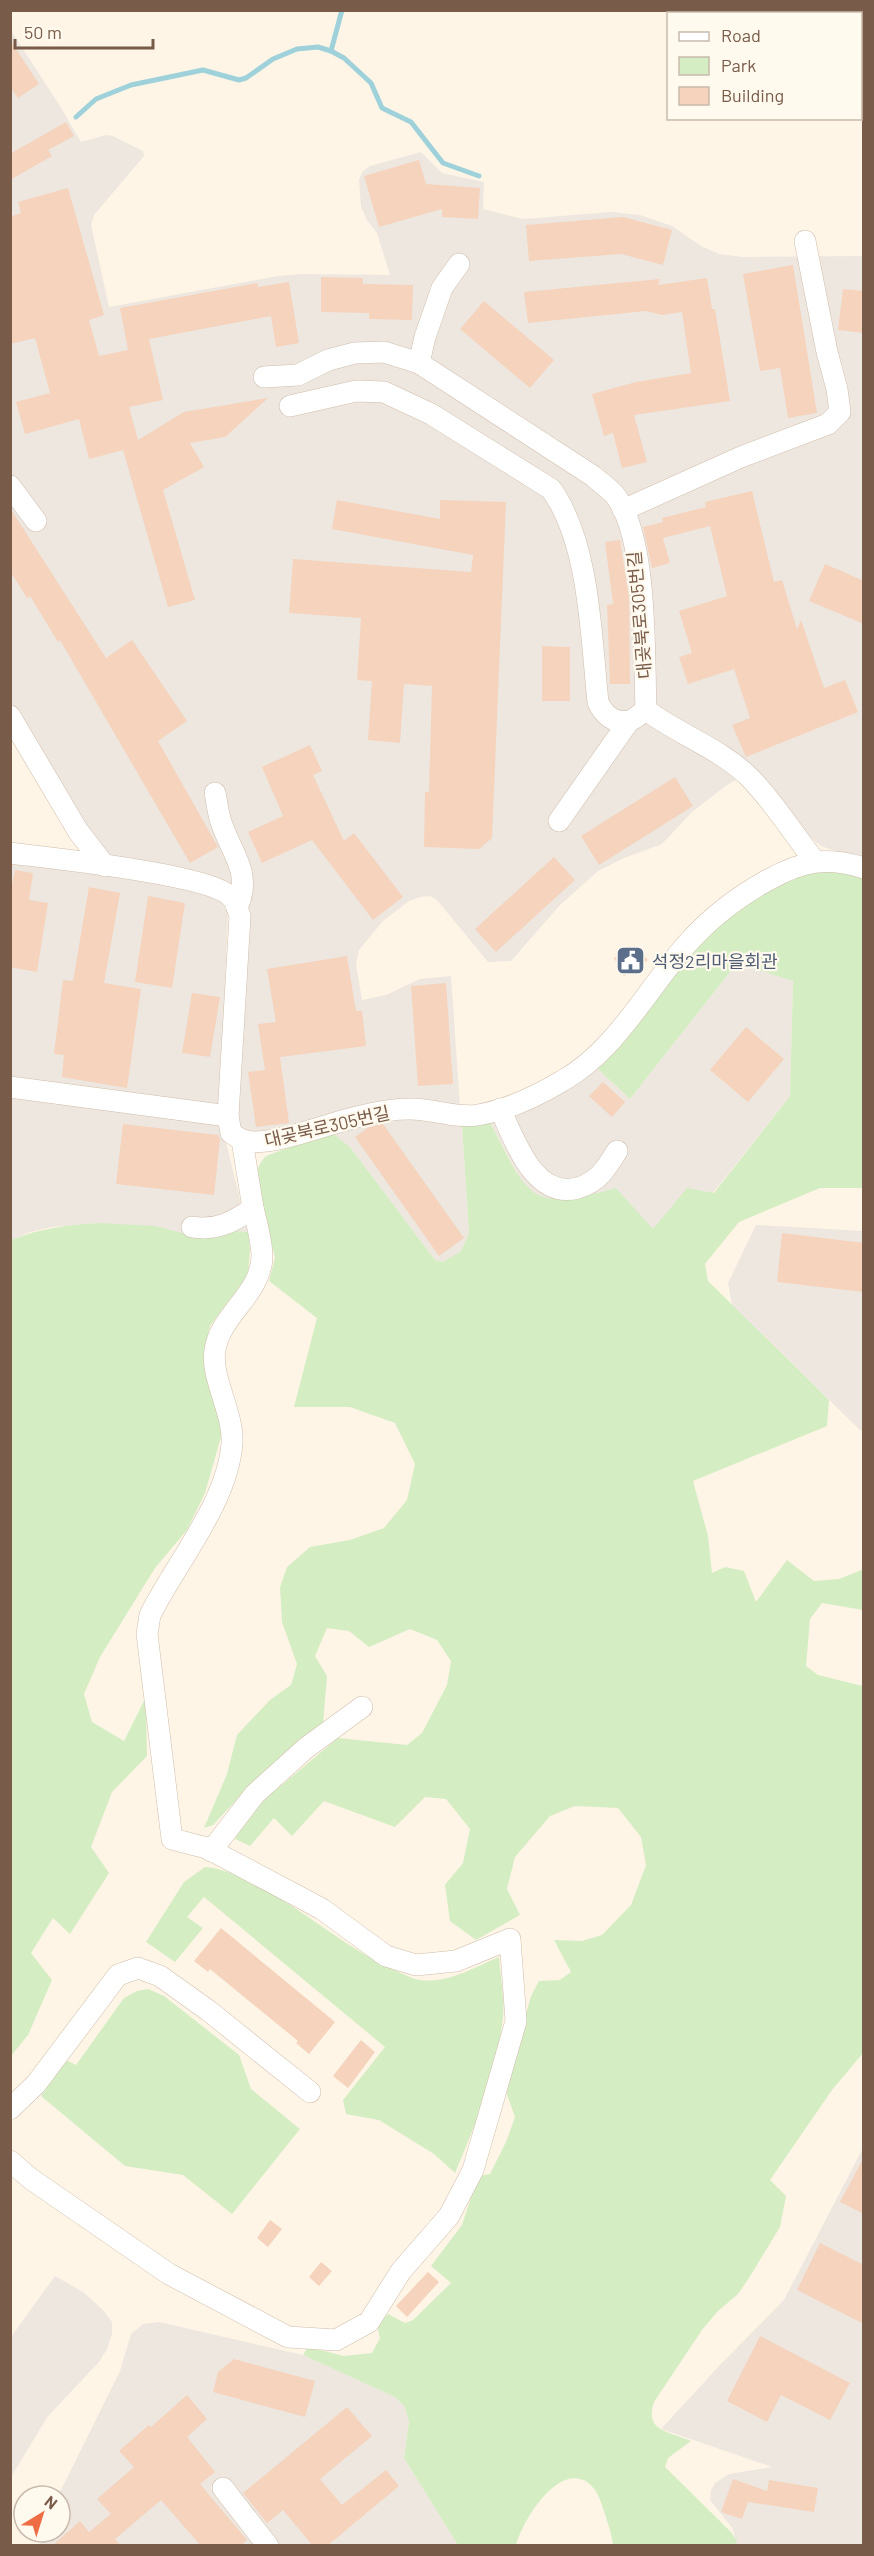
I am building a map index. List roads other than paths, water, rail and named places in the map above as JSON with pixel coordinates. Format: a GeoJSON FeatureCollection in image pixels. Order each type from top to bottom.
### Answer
{"type":"FeatureCollection","features":[{"type":"Feature","properties":{"kind":"street"},"geometry":{"type":"LineString","coordinates":[[623,510],[741,457],[828,424],[840,412],[805,241]]}},
{"type":"Feature","properties":{"kind":"street"},"geometry":{"type":"LineString","coordinates":[[419,363],[425,337],[442,288],[459,264]]}},
{"type":"Feature","properties":{"kind":"street","name":"대곶북로305번길"},"geometry":{"type":"LineString","coordinates":[[264,377],[298,375],[328,360],[355,353],[384,352],[419,363],[593,476],[614,495],[629,522],[638,562],[643,628],[638,716]]}},
{"type":"Feature","properties":{"kind":"street"},"geometry":{"type":"LineString","coordinates":[[290,406],[356,391],[384,393],[431,414],[551,489],[560,501],[579,552],[598,702],[602,713],[612,719],[638,716],[668,726],[724,757],[748,776],[815,861]]}},
{"type":"Feature","properties":{"kind":"street"},"geometry":{"type":"LineString","coordinates":[[10,486],[36,521]]}},
{"type":"Feature","properties":{"kind":"street"},"geometry":{"type":"LineString","coordinates":[[10,716],[78,831],[105,866]]}},
{"type":"Feature","properties":{"kind":"street"},"geometry":{"type":"LineString","coordinates":[[559,820],[638,716]]}},
{"type":"Feature","properties":{"kind":"street"},"geometry":{"type":"LineString","coordinates":[[215,793],[220,821],[244,879],[243,894],[237,908]]}},
{"type":"Feature","properties":{"kind":"street"},"geometry":{"type":"LineString","coordinates":[[10,853],[184,880],[219,890],[233,899],[240,916],[228,1116],[10,1087]]}},
{"type":"Feature","properties":{"kind":"street","name":"대곶북로305번길"},"geometry":{"type":"LineString","coordinates":[[228,1116],[231,1133],[242,1140],[255,1142],[277,1140],[390,1109],[477,1116],[500,1109],[564,1080],[593,1058],[688,943],[749,890],[779,874],[815,861],[847,862],[864,868]]}},
{"type":"Feature","properties":{"kind":"street"},"geometry":{"type":"LineString","coordinates":[[500,1109],[522,1155],[537,1177],[551,1188],[571,1190],[590,1184],[604,1173],[617,1151]]}},
{"type":"Feature","properties":{"kind":"street"},"geometry":{"type":"LineString","coordinates":[[10,2161],[31,2179],[169,2274],[288,2337],[336,2340],[369,2322],[401,2271],[449,2216],[473,2170],[516,2021],[510,1939],[456,1961],[416,1965],[386,1956],[322,1909],[211,1851],[172,1839],[147,1634],[150,1615],[204,1523],[216,1499],[230,1459],[232,1442],[230,1424],[214,1352],[218,1336],[259,1273],[262,1259],[242,1140]]}},
{"type":"Feature","properties":{"kind":"street"},"geometry":{"type":"LineString","coordinates":[[192,1227],[205,1229],[219,1227],[231,1223],[253,1208]]}},
{"type":"Feature","properties":{"kind":"street"},"geometry":{"type":"LineString","coordinates":[[211,1851],[255,1794],[306,1748],[362,1707]]}},
{"type":"Feature","properties":{"kind":"street"},"geometry":{"type":"LineString","coordinates":[[10,2109],[36,2084],[118,1975],[138,1968],[159,1976],[209,2011],[310,2092]]}},
{"type":"Feature","properties":{"kind":"street"},"geometry":{"type":"LineString","coordinates":[[223,2488],[268,2546]]}},
{"type":"Feature","properties":{"kind":"waterway"},"geometry":{"type":"LineString","coordinates":[[76,117],[96,99],[131,85],[203,70],[239,80],[246,78],[273,59],[297,49],[318,47],[331,51],[342,10]]}},
{"type":"Feature","properties":{"kind":"waterway"},"geometry":{"type":"LineString","coordinates":[[331,51],[344,58],[371,83],[382,108],[411,122],[443,163],[479,176]]}},
{"type":"Feature","properties":{"kind":"place","name":"석정2리마을회관"},"geometry":{"type":"Point","coordinates":[631,961]}}]}
